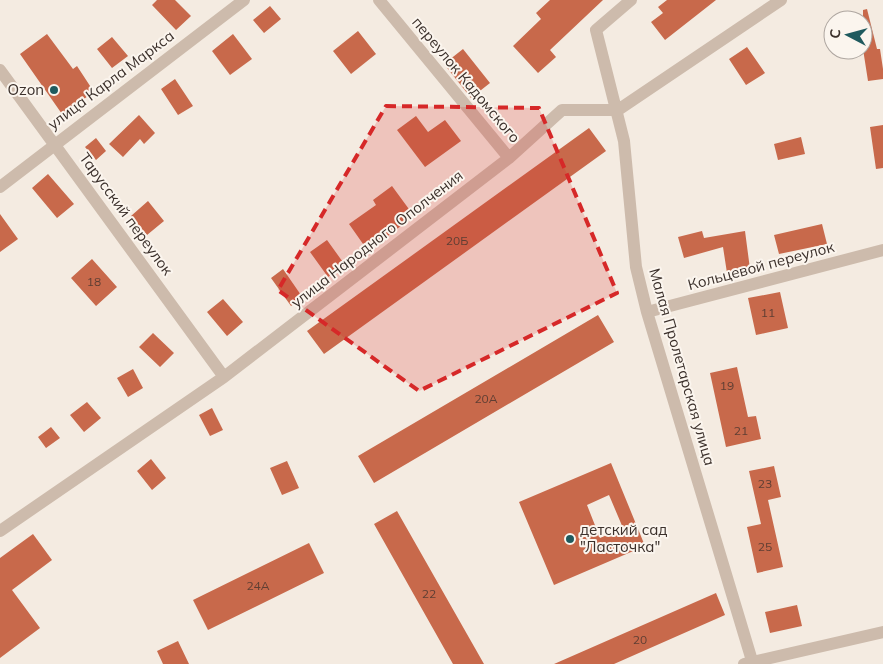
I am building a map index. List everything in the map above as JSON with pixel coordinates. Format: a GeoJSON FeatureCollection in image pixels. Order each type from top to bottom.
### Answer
{"type":"FeatureCollection","features":[{"type":"Feature","properties":{"kind":"street","name":"улица Карла Маркса"},"geometry":{"type":"LineString","coordinates":[[0,187],[244,0]]}},
{"type":"Feature","properties":{"kind":"street","name":"переулок Кадомского"},"geometry":{"type":"LineString","coordinates":[[379,0],[509,158]]}},
{"type":"Feature","properties":{"kind":"street","name":"Малая Пролетарская улица"},"geometry":{"type":"LineString","coordinates":[[631,0],[596,30],[618,110],[624,141],[636,267],[647,312],[749,663]]}},
{"type":"Feature","properties":{"kind":"street"},"geometry":{"type":"LineString","coordinates":[[618,110],[781,0]]}},
{"type":"Feature","properties":{"kind":"street","name":"Тарусский переулок"},"geometry":{"type":"LineString","coordinates":[[0,70],[55,143],[224,378]]}},
{"type":"Feature","properties":{"kind":"street","name":"улица Народного Ополчения"},"geometry":{"type":"LineString","coordinates":[[0,531],[224,378],[509,158],[562,110],[618,110]]}},
{"type":"Feature","properties":{"kind":"street","name":"Кольцевой переулок"},"geometry":{"type":"LineString","coordinates":[[647,312],[883,250]]}},
{"type":"Feature","properties":{"kind":"street"},"geometry":{"type":"LineString","coordinates":[[749,663],[883,632]]}},
{"type":"Feature","properties":{"kind":"highlighted area"},"geometry":{"type":"Polygon","coordinates":[[[386,106],[539,108],[617,293],[419,391],[278,290],[386,106]]]}},
{"type":"Feature","properties":{"kind":"building"},"geometry":{"type":"Polygon","coordinates":[[[157,0],[175,0],[191,16],[176,30],[152,5],[157,0]]]}},
{"type":"Feature","properties":{"kind":"building"},"geometry":{"type":"Polygon","coordinates":[[[550,0],[603,0],[550,50],[556,57],[538,73],[513,46],[541,19],[536,13],[550,0]]]}},
{"type":"Feature","properties":{"kind":"building"},"geometry":{"type":"Polygon","coordinates":[[[667,0],[716,0],[665,40],[651,22],[663,13],[658,7],[667,0]]]}},
{"type":"Feature","properties":{"kind":"building"},"geometry":{"type":"Polygon","coordinates":[[[270,6],[281,19],[264,33],[253,20],[270,6]]]}},
{"type":"Feature","properties":{"kind":"building"},"geometry":{"type":"Polygon","coordinates":[[[358,31],[376,54],[351,74],[333,51],[358,31]]]}},
{"type":"Feature","properties":{"kind":"building"},"geometry":{"type":"Polygon","coordinates":[[[873,33],[877,49],[880,49],[883,79],[868,81],[865,60],[873,60],[873,33]]]}},
{"type":"Feature","properties":{"kind":"building"},"geometry":{"type":"Polygon","coordinates":[[[47,34],[73,69],[77,66],[94,92],[62,114],[20,54],[47,34]]]}},
{"type":"Feature","properties":{"kind":"building"},"geometry":{"type":"Polygon","coordinates":[[[233,34],[252,59],[230,75],[212,51],[233,34]]]}},
{"type":"Feature","properties":{"kind":"building"},"geometry":{"type":"Polygon","coordinates":[[[112,37],[128,56],[112,68],[97,49],[112,37]]]}},
{"type":"Feature","properties":{"kind":"building"},"geometry":{"type":"Polygon","coordinates":[[[747,47],[765,73],[746,85],[729,59],[747,47]]]}},
{"type":"Feature","properties":{"kind":"building"},"geometry":{"type":"Polygon","coordinates":[[[463,49],[490,83],[471,98],[444,64],[463,49]]]}},
{"type":"Feature","properties":{"kind":"building"},"geometry":{"type":"Polygon","coordinates":[[[175,79],[193,106],[178,115],[161,89],[175,79]]]}},
{"type":"Feature","properties":{"kind":"building"},"geometry":{"type":"Polygon","coordinates":[[[139,115],[155,133],[144,144],[140,139],[123,157],[109,144],[139,115]]]}},
{"type":"Feature","properties":{"kind":"building"},"geometry":{"type":"Polygon","coordinates":[[[416,116],[428,132],[445,120],[461,141],[425,167],[397,130],[416,116]]]}},
{"type":"Feature","properties":{"kind":"building"},"geometry":{"type":"Polygon","coordinates":[[[883,125],[883,168],[876,169],[870,127],[883,125]]]}},
{"type":"Feature","properties":{"kind":"building"},"geometry":{"type":"Polygon","coordinates":[[[589,128],[606,151],[324,354],[307,331],[589,128]]]}},
{"type":"Feature","properties":{"kind":"building"},"geometry":{"type":"Polygon","coordinates":[[[801,137],[805,154],[778,160],[774,144],[801,137]]]}},
{"type":"Feature","properties":{"kind":"building"},"geometry":{"type":"Polygon","coordinates":[[[96,138],[106,151],[96,160],[85,147],[96,138]]]}},
{"type":"Feature","properties":{"kind":"building"},"geometry":{"type":"Polygon","coordinates":[[[48,174],[74,204],[57,218],[32,188],[48,174]]]}},
{"type":"Feature","properties":{"kind":"building"},"geometry":{"type":"Polygon","coordinates":[[[392,186],[414,216],[368,251],[349,224],[376,205],[373,200],[392,186]]]}},
{"type":"Feature","properties":{"kind":"building"},"geometry":{"type":"Polygon","coordinates":[[[148,201],[164,221],[147,235],[131,216],[148,201]]]}},
{"type":"Feature","properties":{"kind":"building"},"geometry":{"type":"Polygon","coordinates":[[[0,214],[18,239],[0,252],[0,214]]]}},
{"type":"Feature","properties":{"kind":"building"},"geometry":{"type":"Polygon","coordinates":[[[822,224],[827,244],[779,254],[774,235],[822,224]]]}},
{"type":"Feature","properties":{"kind":"building"},"geometry":{"type":"Polygon","coordinates":[[[702,231],[704,238],[745,231],[750,269],[727,273],[723,247],[684,258],[678,237],[702,231]]]}},
{"type":"Feature","properties":{"kind":"building"},"geometry":{"type":"Polygon","coordinates":[[[327,240],[345,265],[328,277],[310,252],[327,240]]]}},
{"type":"Feature","properties":{"kind":"building"},"geometry":{"type":"Polygon","coordinates":[[[92,259],[117,287],[96,306],[71,278],[92,259]]]}},
{"type":"Feature","properties":{"kind":"building"},"geometry":{"type":"Polygon","coordinates":[[[283,269],[303,298],[291,306],[271,278],[283,269]]]}},
{"type":"Feature","properties":{"kind":"building"},"geometry":{"type":"Polygon","coordinates":[[[780,292],[788,328],[756,335],[748,298],[780,292]]]}},
{"type":"Feature","properties":{"kind":"building"},"geometry":{"type":"Polygon","coordinates":[[[223,299],[243,322],[227,336],[207,312],[223,299]]]}},
{"type":"Feature","properties":{"kind":"building"},"geometry":{"type":"Polygon","coordinates":[[[598,315],[614,342],[374,483],[358,456],[598,315]]]}},
{"type":"Feature","properties":{"kind":"building"},"geometry":{"type":"Polygon","coordinates":[[[153,333],[174,353],[160,367],[139,347],[153,333]]]}},
{"type":"Feature","properties":{"kind":"building"},"geometry":{"type":"Polygon","coordinates":[[[737,367],[748,417],[756,416],[761,439],[726,447],[710,373],[737,367]]]}},
{"type":"Feature","properties":{"kind":"building"},"geometry":{"type":"Polygon","coordinates":[[[133,369],[143,388],[128,397],[117,378],[133,369]]]}},
{"type":"Feature","properties":{"kind":"building"},"geometry":{"type":"Polygon","coordinates":[[[87,402],[101,418],[84,432],[70,415],[87,402]]]}},
{"type":"Feature","properties":{"kind":"building"},"geometry":{"type":"Polygon","coordinates":[[[212,408],[223,430],[210,436],[199,415],[212,408]]]}},
{"type":"Feature","properties":{"kind":"building"},"geometry":{"type":"Polygon","coordinates":[[[51,427],[60,438],[46,448],[38,437],[51,427]]]}},
{"type":"Feature","properties":{"kind":"building"},"geometry":{"type":"Polygon","coordinates":[[[151,459],[166,478],[152,490],[137,471],[151,459]]]}},
{"type":"Feature","properties":{"kind":"building"},"geometry":{"type":"Polygon","coordinates":[[[287,461],[299,488],[282,495],[270,468],[287,461]]]}},
{"type":"Feature","properties":{"kind":"building"},"geometry":{"type":"Polygon","coordinates":[[[611,463],[645,546],[554,585],[519,502],[611,463]],[[609,495],[587,505],[600,538],[623,528],[609,495]]]}},
{"type":"Feature","properties":{"kind":"building"},"geometry":{"type":"Polygon","coordinates":[[[774,466],[781,497],[768,500],[783,567],[757,573],[747,527],[761,524],[749,471],[774,466]]]}},
{"type":"Feature","properties":{"kind":"building"},"geometry":{"type":"Polygon","coordinates":[[[397,511],[484,664],[453,664],[374,524],[397,511]]]}},
{"type":"Feature","properties":{"kind":"building"},"geometry":{"type":"Polygon","coordinates":[[[33,534],[52,560],[12,590],[40,628],[0,658],[0,558],[33,534]]]}},
{"type":"Feature","properties":{"kind":"building"},"geometry":{"type":"Polygon","coordinates":[[[309,543],[324,573],[208,630],[193,600],[309,543]]]}},
{"type":"Feature","properties":{"kind":"building"},"geometry":{"type":"Polygon","coordinates":[[[716,593],[725,615],[614,664],[554,664],[716,593]]]}},
{"type":"Feature","properties":{"kind":"building"},"geometry":{"type":"Polygon","coordinates":[[[797,605],[802,626],[770,633],[765,612],[797,605]]]}},
{"type":"Feature","properties":{"kind":"building"},"geometry":{"type":"Polygon","coordinates":[[[178,641],[189,664],[163,664],[157,651],[178,641]]]}},
{"type":"Feature","properties":{"kind":"place","name":"Ozon"},"geometry":{"type":"Point","coordinates":[54,90]}},
{"type":"Feature","properties":{"kind":"place","name":"детский сад \"Ласточка\""},"geometry":{"type":"Point","coordinates":[570,539]}}]}
